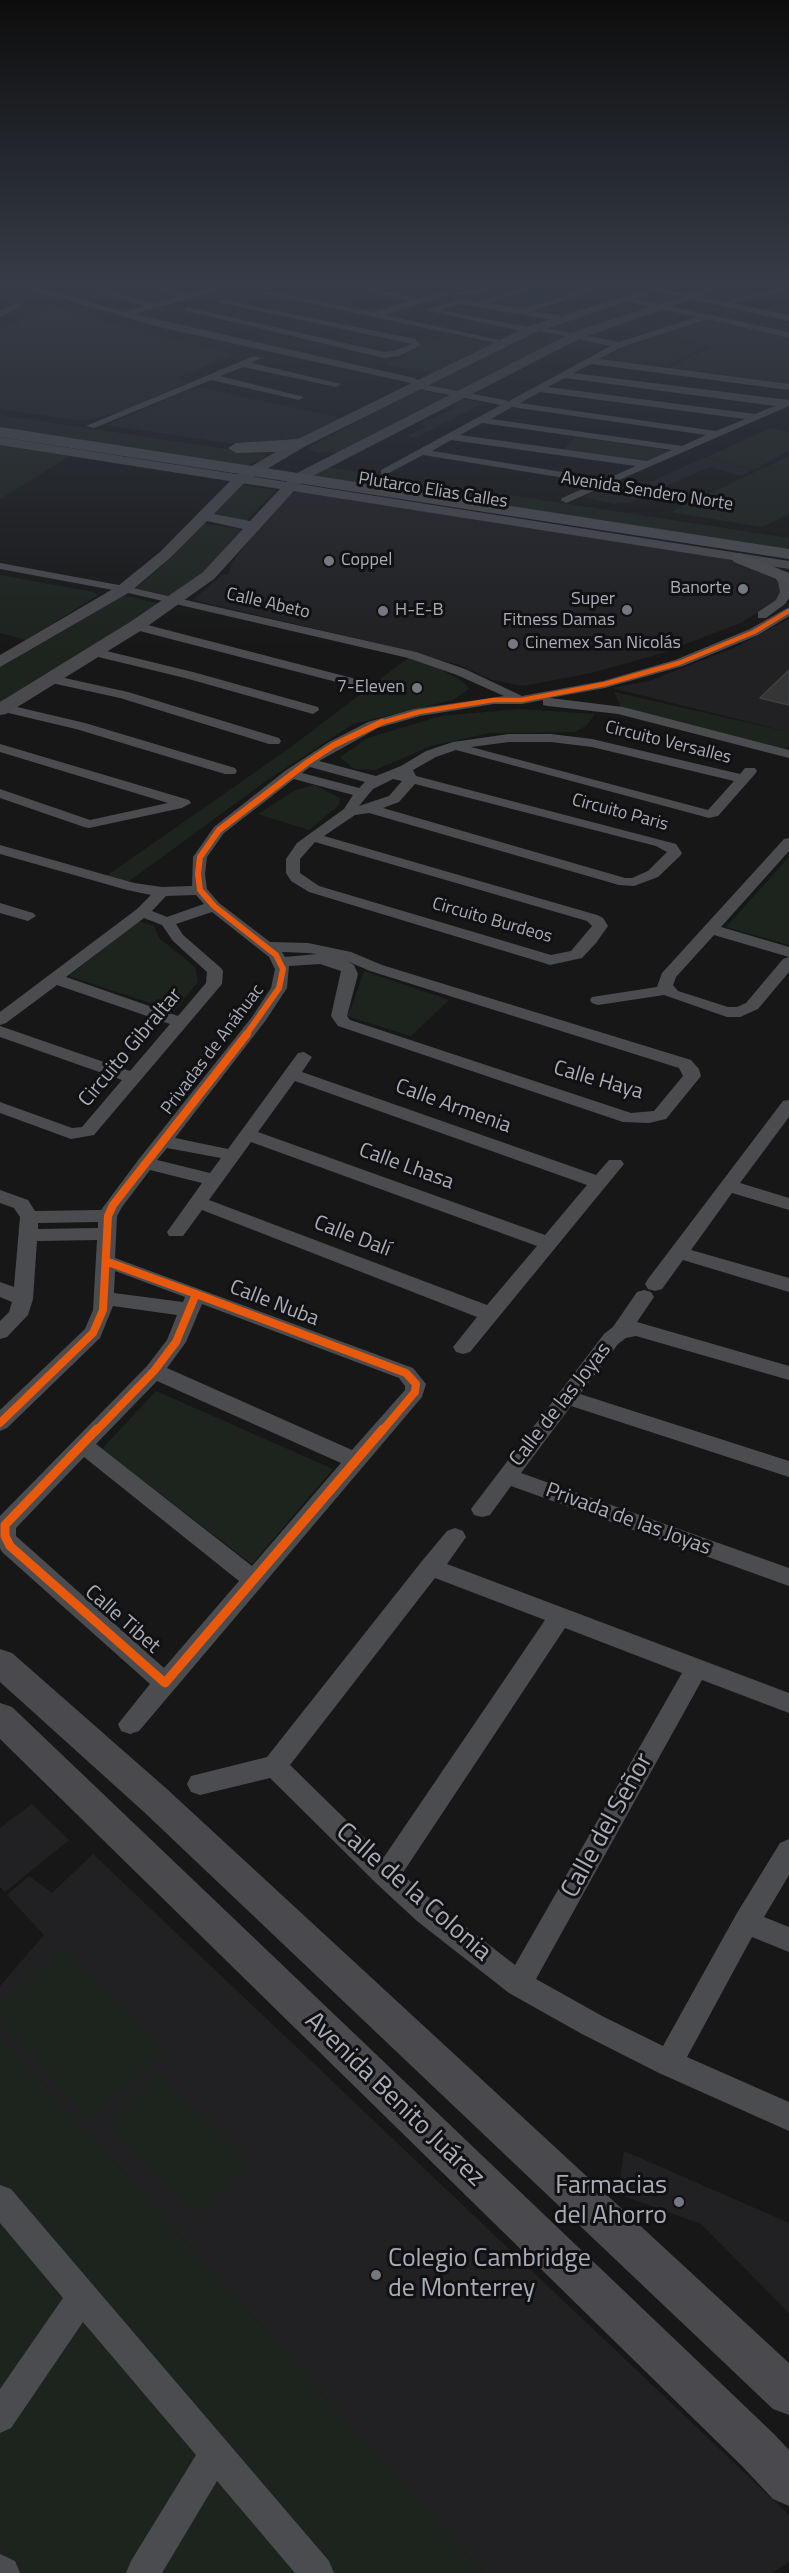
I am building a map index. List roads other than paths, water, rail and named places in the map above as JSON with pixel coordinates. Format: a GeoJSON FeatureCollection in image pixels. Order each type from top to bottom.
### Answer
{"type":"FeatureCollection","features":[{"type":"Feature","properties":{"kind":"main road"},"geometry":{"type":"LineString","coordinates":[[3,658],[124,590],[154,565],[202,516],[247,475],[299,444],[375,406]]}},
{"type":"Feature","properties":{"kind":"main road"},"geometry":{"type":"LineString","coordinates":[[1,708],[174,602],[208,576],[293,483],[328,462],[437,406]]}},
{"type":"Feature","properties":{"kind":"main road"},"geometry":{"type":"LineString","coordinates":[[85,425],[124,431]]}},
{"type":"Feature","properties":{"kind":"main road"},"geometry":{"type":"LineString","coordinates":[[0,432],[293,483],[789,555]]}},
{"type":"Feature","properties":{"kind":"main road"},"geometry":{"type":"LineString","coordinates":[[60,442],[104,457]]}},
{"type":"Feature","properties":{"kind":"main road"},"geometry":{"type":"LineString","coordinates":[[345,454],[312,453],[299,444],[274,447],[230,447],[416,476]]}},
{"type":"Feature","properties":{"kind":"main road","name":"Avenida Sendero Norte"},"geometry":{"type":"LineString","coordinates":[[560,499],[595,504]]}},
{"type":"Feature","properties":{"kind":"main road"},"geometry":{"type":"LineString","coordinates":[[202,516],[255,527]]}},
{"type":"Feature","properties":{"kind":"main road"},"geometry":{"type":"LineString","coordinates":[[677,537],[785,573]]}},
{"type":"Feature","properties":{"kind":"main road"},"geometry":{"type":"LineString","coordinates":[[0,1662],[156,1801],[789,2393]]}},
{"type":"Feature","properties":{"kind":"main road","name":"Avenida Benito Juárez"},"geometry":{"type":"LineString","coordinates":[[0,1717],[758,2450],[789,2483]]}},
{"type":"Feature","properties":{"kind":"street"},"geometry":{"type":"LineString","coordinates":[[85,425],[134,406]]}},
{"type":"Feature","properties":{"kind":"street"},"geometry":{"type":"LineString","coordinates":[[371,469],[422,452],[506,406]]}},
{"type":"Feature","properties":{"kind":"street"},"geometry":{"type":"LineString","coordinates":[[524,406],[717,434]]}},
{"type":"Feature","properties":{"kind":"street"},"geometry":{"type":"LineString","coordinates":[[666,406],[754,418]]}},
{"type":"Feature","properties":{"kind":"street"},"geometry":{"type":"LineString","coordinates":[[560,499],[607,482],[783,406]]}},
{"type":"Feature","properties":{"kind":"street"},"geometry":{"type":"LineString","coordinates":[[482,420],[683,449]]}},
{"type":"Feature","properties":{"kind":"street"},"geometry":{"type":"LineString","coordinates":[[450,437],[646,464]]}},
{"type":"Feature","properties":{"kind":"street"},"geometry":{"type":"LineString","coordinates":[[0,441],[247,475]]}},
{"type":"Feature","properties":{"kind":"street"},"geometry":{"type":"LineString","coordinates":[[422,452],[607,482]]}},
{"type":"Feature","properties":{"kind":"street","name":"Plutarco Elias Calles"},"geometry":{"type":"LineString","coordinates":[[293,483],[738,557]]}},
{"type":"Feature","properties":{"kind":"street","name":"Calle Abeto"},"geometry":{"type":"LineString","coordinates":[[0,566],[124,590],[412,655],[461,672],[501,696],[522,700]]}},
{"type":"Feature","properties":{"kind":"street"},"geometry":{"type":"LineString","coordinates":[[280,962],[269,947],[214,906],[200,890],[198,874],[200,857],[210,840],[243,810],[290,774],[334,745],[373,725],[419,712],[655,661],[740,628],[770,610],[784,597],[785,573]]}},
{"type":"Feature","properties":{"kind":"street"},"geometry":{"type":"LineString","coordinates":[[522,700],[605,684],[679,663],[754,632],[789,611]]}},
{"type":"Feature","properties":{"kind":"street"},"geometry":{"type":"LineString","coordinates":[[136,626],[352,682]]}},
{"type":"Feature","properties":{"kind":"street"},"geometry":{"type":"LineString","coordinates":[[740,628],[754,632]]}},
{"type":"Feature","properties":{"kind":"street"},"geometry":{"type":"LineString","coordinates":[[94,652],[178,672],[314,710]]}},
{"type":"Feature","properties":{"kind":"street"},"geometry":{"type":"LineString","coordinates":[[51,679],[123,695],[211,724],[274,741]]}},
{"type":"Feature","properties":{"kind":"street"},"geometry":{"type":"LineString","coordinates":[[605,684],[602,690],[605,698],[618,710]]}},
{"type":"Feature","properties":{"kind":"street"},"geometry":{"type":"LineString","coordinates":[[522,700],[618,710],[789,753]]}},
{"type":"Feature","properties":{"kind":"street"},"geometry":{"type":"LineString","coordinates":[[1,708],[80,726],[230,771]]}},
{"type":"Feature","properties":{"kind":"street","name":"Circuito Versalles"},"geometry":{"type":"LineString","coordinates":[[509,738],[577,741],[746,775],[710,814],[453,746],[509,738]]}},
{"type":"Feature","properties":{"kind":"street"},"geometry":{"type":"LineString","coordinates":[[369,809],[403,793],[408,773],[422,758],[453,746]]}},
{"type":"Feature","properties":{"kind":"street"},"geometry":{"type":"LineString","coordinates":[[0,748],[184,803],[89,824],[0,793]]}},
{"type":"Feature","properties":{"kind":"street"},"geometry":{"type":"LineString","coordinates":[[308,762],[376,781]]}},
{"type":"Feature","properties":{"kind":"street","name":"Circuito Paris"},"geometry":{"type":"LineString","coordinates":[[408,773],[661,843],[671,847],[675,853],[653,874],[634,882],[624,882],[369,809],[355,802],[376,781],[391,774],[408,773]]}},
{"type":"Feature","properties":{"kind":"street"},"geometry":{"type":"LineString","coordinates":[[290,774],[355,802],[314,837]]}},
{"type":"Feature","properties":{"kind":"street","name":"Circuito Burdeos"},"geometry":{"type":"LineString","coordinates":[[314,837],[592,918],[598,921],[600,926],[591,940],[576,955],[550,960],[314,889],[296,878],[292,865],[296,852],[314,837]]}},
{"type":"Feature","properties":{"kind":"street"},"geometry":{"type":"LineString","coordinates":[[598,1000],[668,983],[711,929],[789,842]]}},
{"type":"Feature","properties":{"kind":"street"},"geometry":{"type":"LineString","coordinates":[[0,849],[35,861],[162,892],[200,890]]}},
{"type":"Feature","properties":{"kind":"street"},"geometry":{"type":"LineString","coordinates":[[0,1020],[142,912],[162,892]]}},
{"type":"Feature","properties":{"kind":"street"},"geometry":{"type":"LineString","coordinates":[[167,922],[214,906]]}},
{"type":"Feature","properties":{"kind":"street"},"geometry":{"type":"LineString","coordinates":[[0,908],[28,916]]}},
{"type":"Feature","properties":{"kind":"street","name":"Circuito Gibraltar"},"geometry":{"type":"LineString","coordinates":[[0,1107],[62,1131],[80,1134],[94,1126],[132,1078],[214,984],[215,971],[178,938],[167,922],[142,912]]}},
{"type":"Feature","properties":{"kind":"street"},"geometry":{"type":"LineString","coordinates":[[711,929],[789,952]]}},
{"type":"Feature","properties":{"kind":"street","name":"Calle Haya"},"geometry":{"type":"LineString","coordinates":[[269,947],[308,948],[345,955],[376,968],[685,1064],[692,1076],[660,1115],[649,1118],[629,1118],[344,1023],[339,1016],[350,974],[348,968],[331,960],[320,959],[280,962]]}},
{"type":"Feature","properties":{"kind":"street","name":"Privadas de Anáhuac"},"geometry":{"type":"LineString","coordinates":[[108,1225],[117,1199],[271,1001],[283,976],[280,962]]}},
{"type":"Feature","properties":{"kind":"street"},"geometry":{"type":"LineString","coordinates":[[668,983],[727,1012],[747,1010],[789,962]]}},
{"type":"Feature","properties":{"kind":"street"},"geometry":{"type":"LineString","coordinates":[[53,978],[182,1023]]}},
{"type":"Feature","properties":{"kind":"street"},"geometry":{"type":"LineString","coordinates":[[0,1031],[132,1078]]}},
{"type":"Feature","properties":{"kind":"street"},"geometry":{"type":"LineString","coordinates":[[176,1232],[304,1056]]}},
{"type":"Feature","properties":{"kind":"street","name":"Calle Armenia"},"geometry":{"type":"LineString","coordinates":[[291,1074],[599,1183]]}},
{"type":"Feature","properties":{"kind":"street"},"geometry":{"type":"LineString","coordinates":[[620,1332],[728,1186],[781,1128],[789,1105]]}},
{"type":"Feature","properties":{"kind":"street","name":"Calle Lhasa"},"geometry":{"type":"LineString","coordinates":[[247,1134],[548,1243]]}},
{"type":"Feature","properties":{"kind":"street"},"geometry":{"type":"LineString","coordinates":[[162,1141],[232,1155]]}},
{"type":"Feature","properties":{"kind":"street"},"geometry":{"type":"LineString","coordinates":[[145,1162],[214,1180]]}},
{"type":"Feature","properties":{"kind":"street"},"geometry":{"type":"LineString","coordinates":[[463,1347],[615,1164]]}},
{"type":"Feature","properties":{"kind":"street"},"geometry":{"type":"LineString","coordinates":[[728,1186],[789,1204]]}},
{"type":"Feature","properties":{"kind":"street"},"geometry":{"type":"LineString","coordinates":[[0,1196],[26,1219],[108,1225],[105,1298],[99,1323],[86,1341],[0,1423]]}},
{"type":"Feature","properties":{"kind":"street","name":"Calle Dalí"},"geometry":{"type":"LineString","coordinates":[[198,1202],[490,1314]]}},
{"type":"Feature","properties":{"kind":"street"},"geometry":{"type":"LineString","coordinates":[[0,1332],[18,1315],[24,1299],[26,1219]]}},
{"type":"Feature","properties":{"kind":"street"},"geometry":{"type":"LineString","coordinates":[[679,1253],[789,1286]]}},
{"type":"Feature","properties":{"kind":"street","name":"Calle Nuba"},"geometry":{"type":"LineString","coordinates":[[108,1262],[193,1302],[406,1373],[416,1384],[415,1392]]}},
{"type":"Feature","properties":{"kind":"street"},"geometry":{"type":"LineString","coordinates":[[0,1289],[24,1299]]}},
{"type":"Feature","properties":{"kind":"street","name":"Calle Nuba"},"geometry":{"type":"LineString","coordinates":[[105,1298],[193,1302]]}},
{"type":"Feature","properties":{"kind":"street","name":"Calle Tibet"},"geometry":{"type":"LineString","coordinates":[[193,1302],[176,1342],[154,1371],[5,1525],[5,1536],[10,1546],[165,1683],[415,1392]]}},
{"type":"Feature","properties":{"kind":"street","name":"Calle de las Joyas"},"geometry":{"type":"LineString","coordinates":[[506,1476],[611,1340],[620,1332],[636,1329],[650,1331],[789,1373]]}},
{"type":"Feature","properties":{"kind":"street"},"geometry":{"type":"LineString","coordinates":[[154,1371],[356,1461]]}},
{"type":"Feature","properties":{"kind":"street"},"geometry":{"type":"LineString","coordinates":[[566,1397],[789,1469]]}},
{"type":"Feature","properties":{"kind":"street"},"geometry":{"type":"LineString","coordinates":[[83,1445],[253,1580]]}},
{"type":"Feature","properties":{"kind":"street"},"geometry":{"type":"LineString","coordinates":[[482,1509],[506,1476]]}},
{"type":"Feature","properties":{"kind":"street","name":"Privada de las Joyas"},"geometry":{"type":"LineString","coordinates":[[506,1476],[789,1577]]}},
{"type":"Feature","properties":{"kind":"street"},"geometry":{"type":"LineString","coordinates":[[200,1784],[274,1766],[455,1537]]}},
{"type":"Feature","properties":{"kind":"street"},"geometry":{"type":"LineString","coordinates":[[430,1567],[789,1703]]}},
{"type":"Feature","properties":{"kind":"street"},"geometry":{"type":"LineString","coordinates":[[386,1876],[560,1617]]}},
{"type":"Feature","properties":{"kind":"street","name":"Calle del Señor"},"geometry":{"type":"LineString","coordinates":[[519,1984],[697,1668]]}},
{"type":"Feature","properties":{"kind":"street"},"geometry":{"type":"LineString","coordinates":[[130,1724],[165,1683]]}},
{"type":"Feature","properties":{"kind":"street","name":"Calle de la Colonia"},"geometry":{"type":"LineString","coordinates":[[274,1766],[386,1876],[436,1919],[519,1984],[592,2025],[669,2063],[789,2117]]}},
{"type":"Feature","properties":{"kind":"street"},"geometry":{"type":"LineString","coordinates":[[669,2063],[746,1922],[789,1851]]}},
{"type":"Feature","properties":{"kind":"street"},"geometry":{"type":"LineString","coordinates":[[746,1922],[789,1940]]}},
{"type":"Feature","properties":{"kind":"street"},"geometry":{"type":"LineString","coordinates":[[0,2199],[317,2573]]}},
{"type":"Feature","properties":{"kind":"street"},"geometry":{"type":"LineString","coordinates":[[0,2417],[82,2297]]}},
{"type":"Feature","properties":{"kind":"street"},"geometry":{"type":"LineString","coordinates":[[143,2573],[215,2454]]}},
{"type":"Feature","properties":{"kind":"place","name":"Coppel"},"geometry":{"type":"Point","coordinates":[329,561]}},
{"type":"Feature","properties":{"kind":"place","name":"Banorte"},"geometry":{"type":"Point","coordinates":[743,589]}},
{"type":"Feature","properties":{"kind":"place","name":"Super Fitness Damas"},"geometry":{"type":"Point","coordinates":[627,610]}},
{"type":"Feature","properties":{"kind":"place","name":"H-E-B"},"geometry":{"type":"Point","coordinates":[383,611]}},
{"type":"Feature","properties":{"kind":"place","name":"Cinemex San Nicolás"},"geometry":{"type":"Point","coordinates":[513,644]}},
{"type":"Feature","properties":{"kind":"place","name":"7-Eleven"},"geometry":{"type":"Point","coordinates":[417,688]}},
{"type":"Feature","properties":{"kind":"place","name":"Farmacias del Ahorro"},"geometry":{"type":"Point","coordinates":[679,2202]}},
{"type":"Feature","properties":{"kind":"place","name":"Colegio Cambridge de Monterrey"},"geometry":{"type":"Point","coordinates":[376,2275]}}]}
